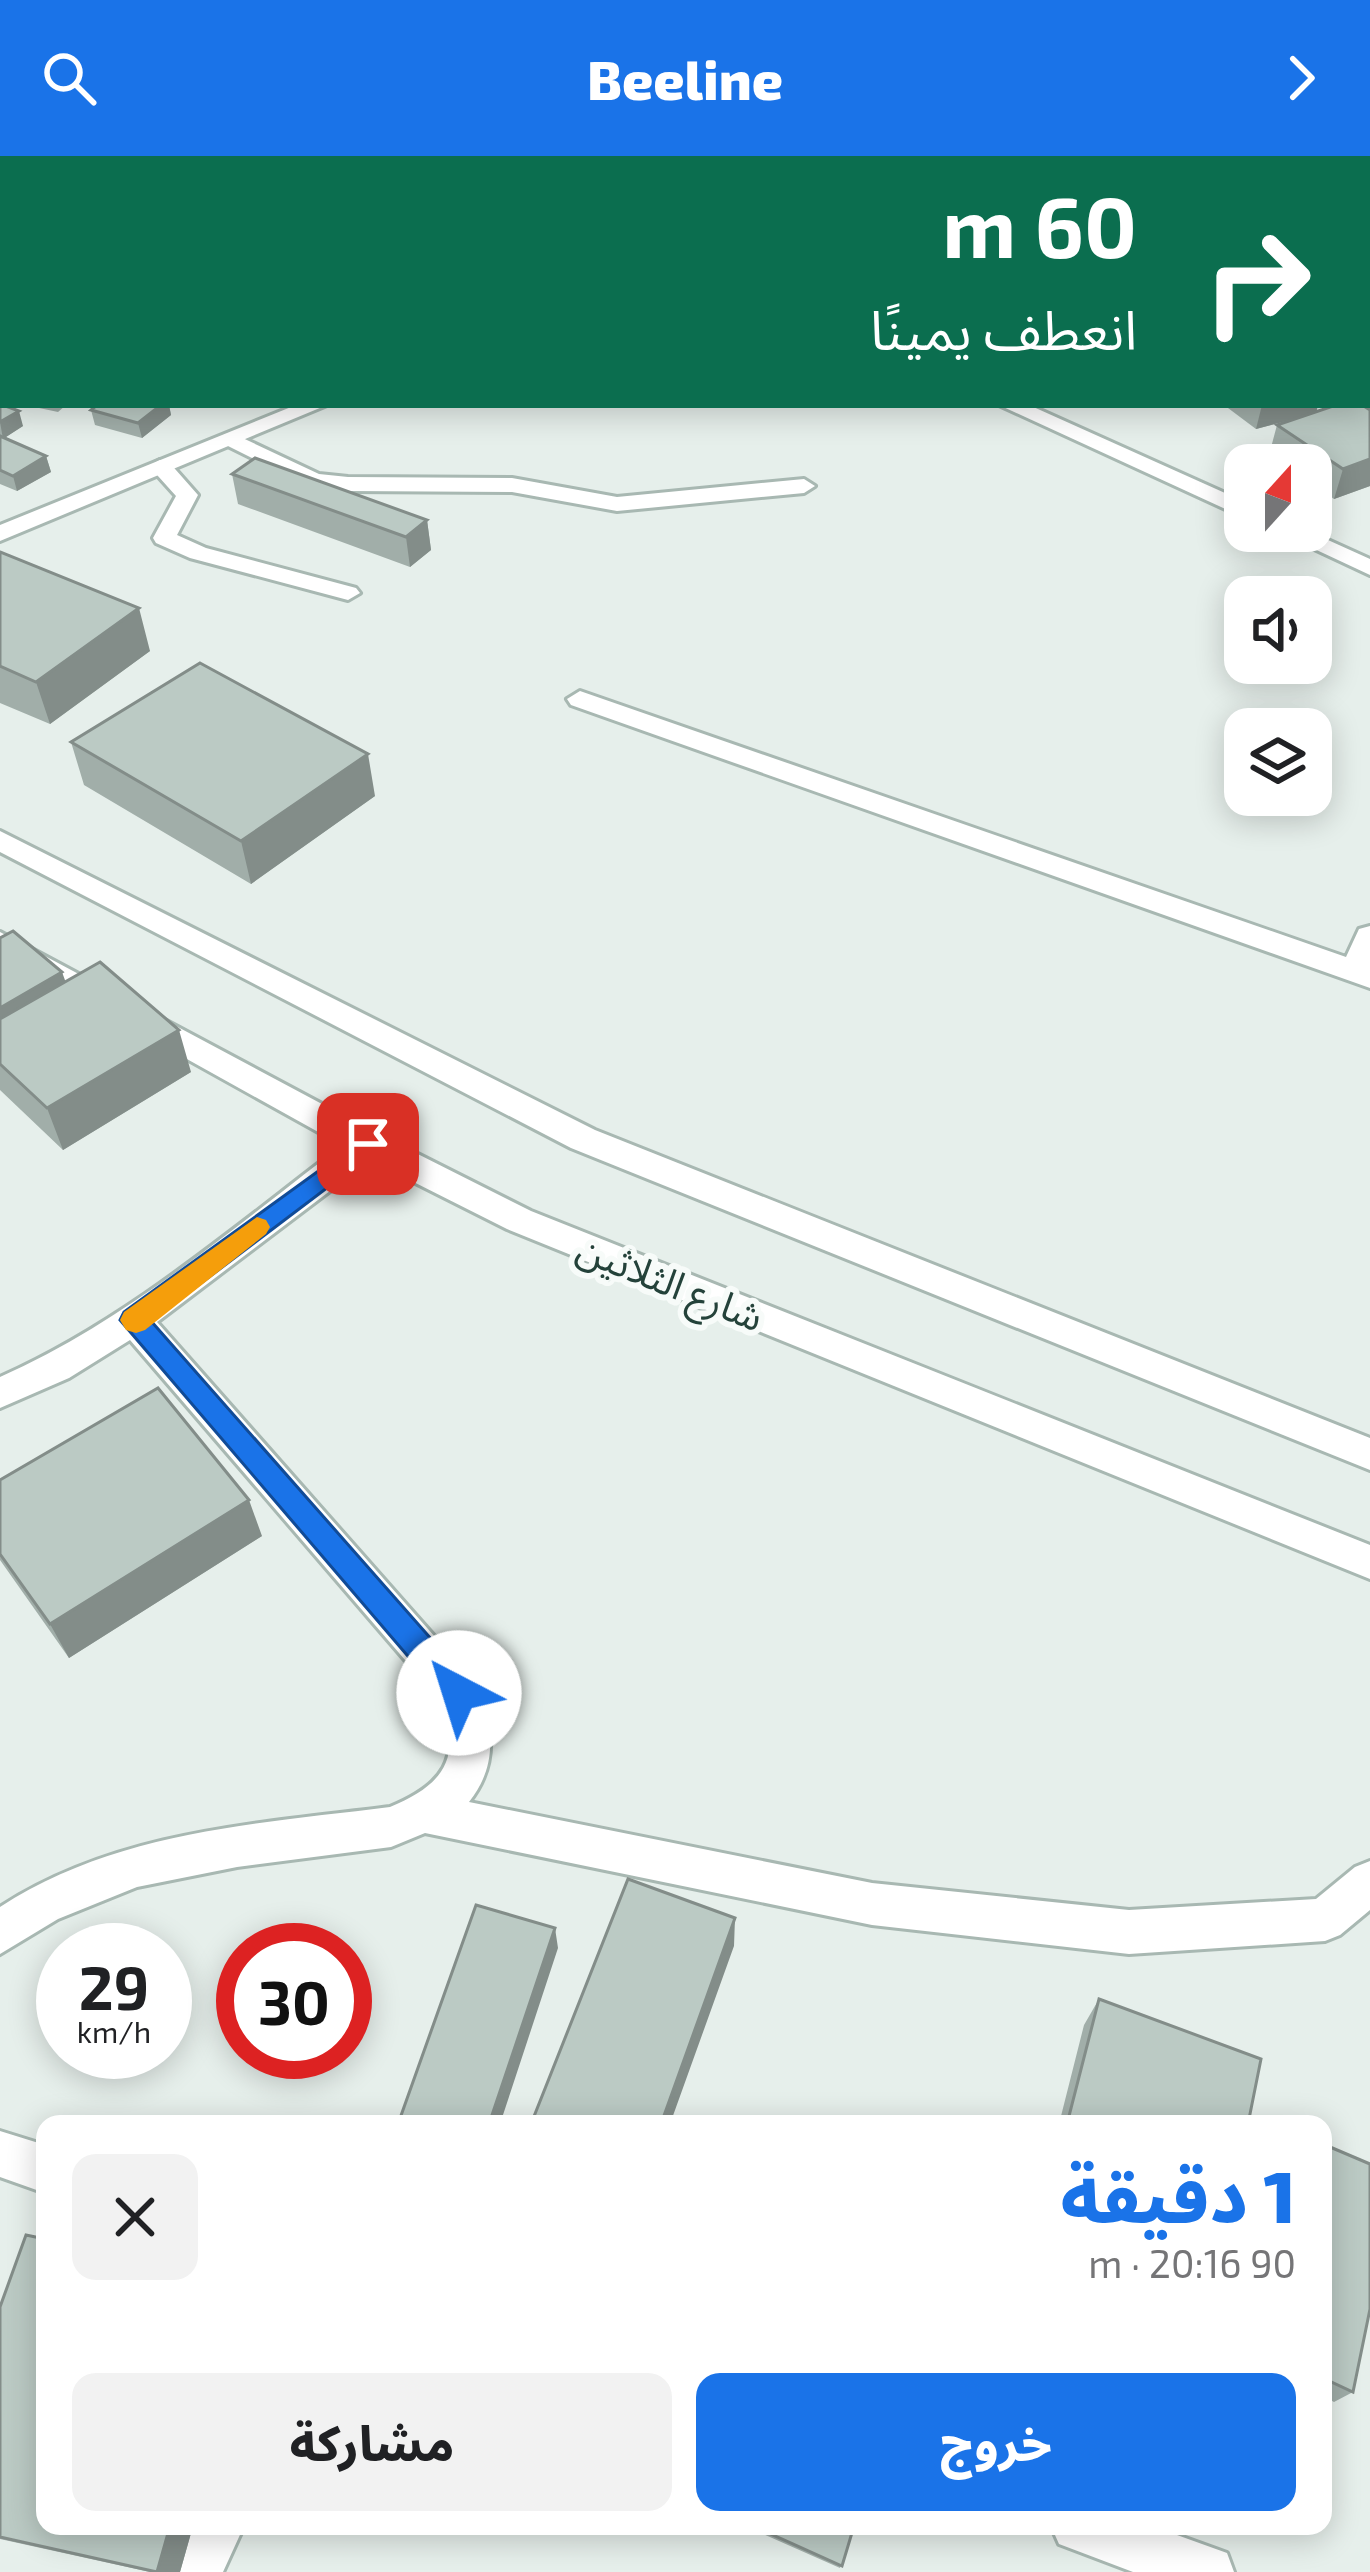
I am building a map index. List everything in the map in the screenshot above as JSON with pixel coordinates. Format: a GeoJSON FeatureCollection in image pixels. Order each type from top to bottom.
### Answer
{"type":"FeatureCollection","features":[{"type":"Feature","properties":{"kind":"street"},"geometry":{"type":"LineString","coordinates":[[0,534],[309,408]]}},
{"type":"Feature","properties":{"kind":"street"},"geometry":{"type":"LineString","coordinates":[[1017,408],[1224,502]]}},
{"type":"Feature","properties":{"kind":"street"},"geometry":{"type":"LineString","coordinates":[[1332,551],[1370,568]]}},
{"type":"Feature","properties":{"kind":"street"},"geometry":{"type":"LineString","coordinates":[[580,699],[1363,975],[1370,936]]}},
{"type":"Feature","properties":{"kind":"street"},"geometry":{"type":"LineString","coordinates":[[0,840],[583,1139],[1370,1454]]}},
{"type":"Feature","properties":{"kind":"street","name":"شارع الثلاثين"},"geometry":{"type":"LineString","coordinates":[[0,942],[368,1144],[519,1220],[1370,1562]]}},
{"type":"Feature","properties":{"kind":"street"},"geometry":{"type":"LineString","coordinates":[[0,1393],[56,1368],[134,1320],[368,1144]]}},
{"type":"Feature","properties":{"kind":"street"},"geometry":{"type":"LineString","coordinates":[[0,1933],[80,1883],[134,1865],[391,1827],[427,1814],[457,1790],[473,1756],[472,1723],[459,1693],[134,1320]]}},
{"type":"Feature","properties":{"kind":"street"},"geometry":{"type":"LineString","coordinates":[[427,1814],[872,1904],[1130,1932],[1324,1920],[1370,1882]]}},
{"type":"Feature","properties":{"kind":"street"},"geometry":{"type":"LineString","coordinates":[[0,2153],[36,2166]]}},
{"type":"Feature","properties":{"kind":"street"},"geometry":{"type":"LineString","coordinates":[[195,2572],[214,2535]]}},
{"type":"Feature","properties":{"kind":"street"},"geometry":{"type":"LineString","coordinates":[[1103,2535],[1208,2572]]}},
{"type":"Feature","properties":{"kind":"lane"},"geometry":{"type":"LineString","coordinates":[[234,440],[314,481],[348,484],[512,485],[617,504],[803,486]]}},
{"type":"Feature","properties":{"kind":"lane"},"geometry":{"type":"LineString","coordinates":[[160,466],[187,495],[164,538],[197,553],[348,593]]}},
{"type":"Feature","properties":{"kind":"building"},"geometry":{"type":"Polygon","coordinates":[[[0,408],[19,411],[0,422],[0,408]]]}},
{"type":"Feature","properties":{"kind":"building"},"geometry":{"type":"Polygon","coordinates":[[[93,408],[157,408],[138,423],[93,408]]]}},
{"type":"Feature","properties":{"kind":"building"},"geometry":{"type":"Polygon","coordinates":[[[1327,408],[1370,410],[1370,459],[1343,469],[1332,462],[1332,444],[1306,444],[1277,425],[1327,408]]]}},
{"type":"Feature","properties":{"kind":"building"},"geometry":{"type":"Polygon","coordinates":[[[0,436],[46,456],[13,476],[0,470],[0,436]]]}},
{"type":"Feature","properties":{"kind":"building"},"geometry":{"type":"Polygon","coordinates":[[[255,458],[427,520],[406,537],[232,474],[255,458]]]}},
{"type":"Feature","properties":{"kind":"building"},"geometry":{"type":"Polygon","coordinates":[[[0,552],[139,608],[36,682],[0,666],[0,552]]]}},
{"type":"Feature","properties":{"kind":"building"},"geometry":{"type":"Polygon","coordinates":[[[200,663],[368,754],[241,841],[71,742],[200,663]]]}},
{"type":"Feature","properties":{"kind":"building"},"geometry":{"type":"Polygon","coordinates":[[[13,931],[62,972],[0,1008],[0,938],[13,931]]]}},
{"type":"Feature","properties":{"kind":"building"},"geometry":{"type":"Polygon","coordinates":[[[100,962],[179,1030],[47,1108],[0,1064],[0,1019],[100,962]]]}},
{"type":"Feature","properties":{"kind":"building"},"geometry":{"type":"Polygon","coordinates":[[[158,1388],[249,1500],[50,1624],[0,1554],[0,1480],[158,1388]]]}},
{"type":"Feature","properties":{"kind":"building"},"geometry":{"type":"Polygon","coordinates":[[[628,1879],[735,1918],[664,2115],[535,2115],[628,1879]]]}},
{"type":"Feature","properties":{"kind":"building"},"geometry":{"type":"Polygon","coordinates":[[[476,1905],[555,1928],[492,2115],[401,2115],[476,1905]]]}},
{"type":"Feature","properties":{"kind":"building"},"geometry":{"type":"Polygon","coordinates":[[[1099,1999],[1261,2059],[1250,2115],[1069,2115],[1099,1999]]]}},
{"type":"Feature","properties":{"kind":"building"},"geometry":{"type":"Polygon","coordinates":[[[1332,2148],[1370,2164],[1370,2309],[1353,2392],[1332,2382],[1332,2148]]]}},
{"type":"Feature","properties":{"kind":"building"},"geometry":{"type":"Polygon","coordinates":[[[26,2235],[36,2237],[36,2535],[167,2535],[157,2572],[0,2537],[0,2307],[26,2235]]]}},
{"type":"Feature","properties":{"kind":"building"},"geometry":{"type":"Polygon","coordinates":[[[773,2535],[851,2535],[842,2566],[773,2535]]]}},
{"type":"Feature","properties":{"kind":"slow traffic"},"geometry":{"type":"LineString","coordinates":[[136,1322],[257,1227]]}},
{"type":"Feature","properties":{"kind":"route"},"geometry":{"type":"LineString","coordinates":[[368,1144],[134,1320],[459,1693]]}}]}
